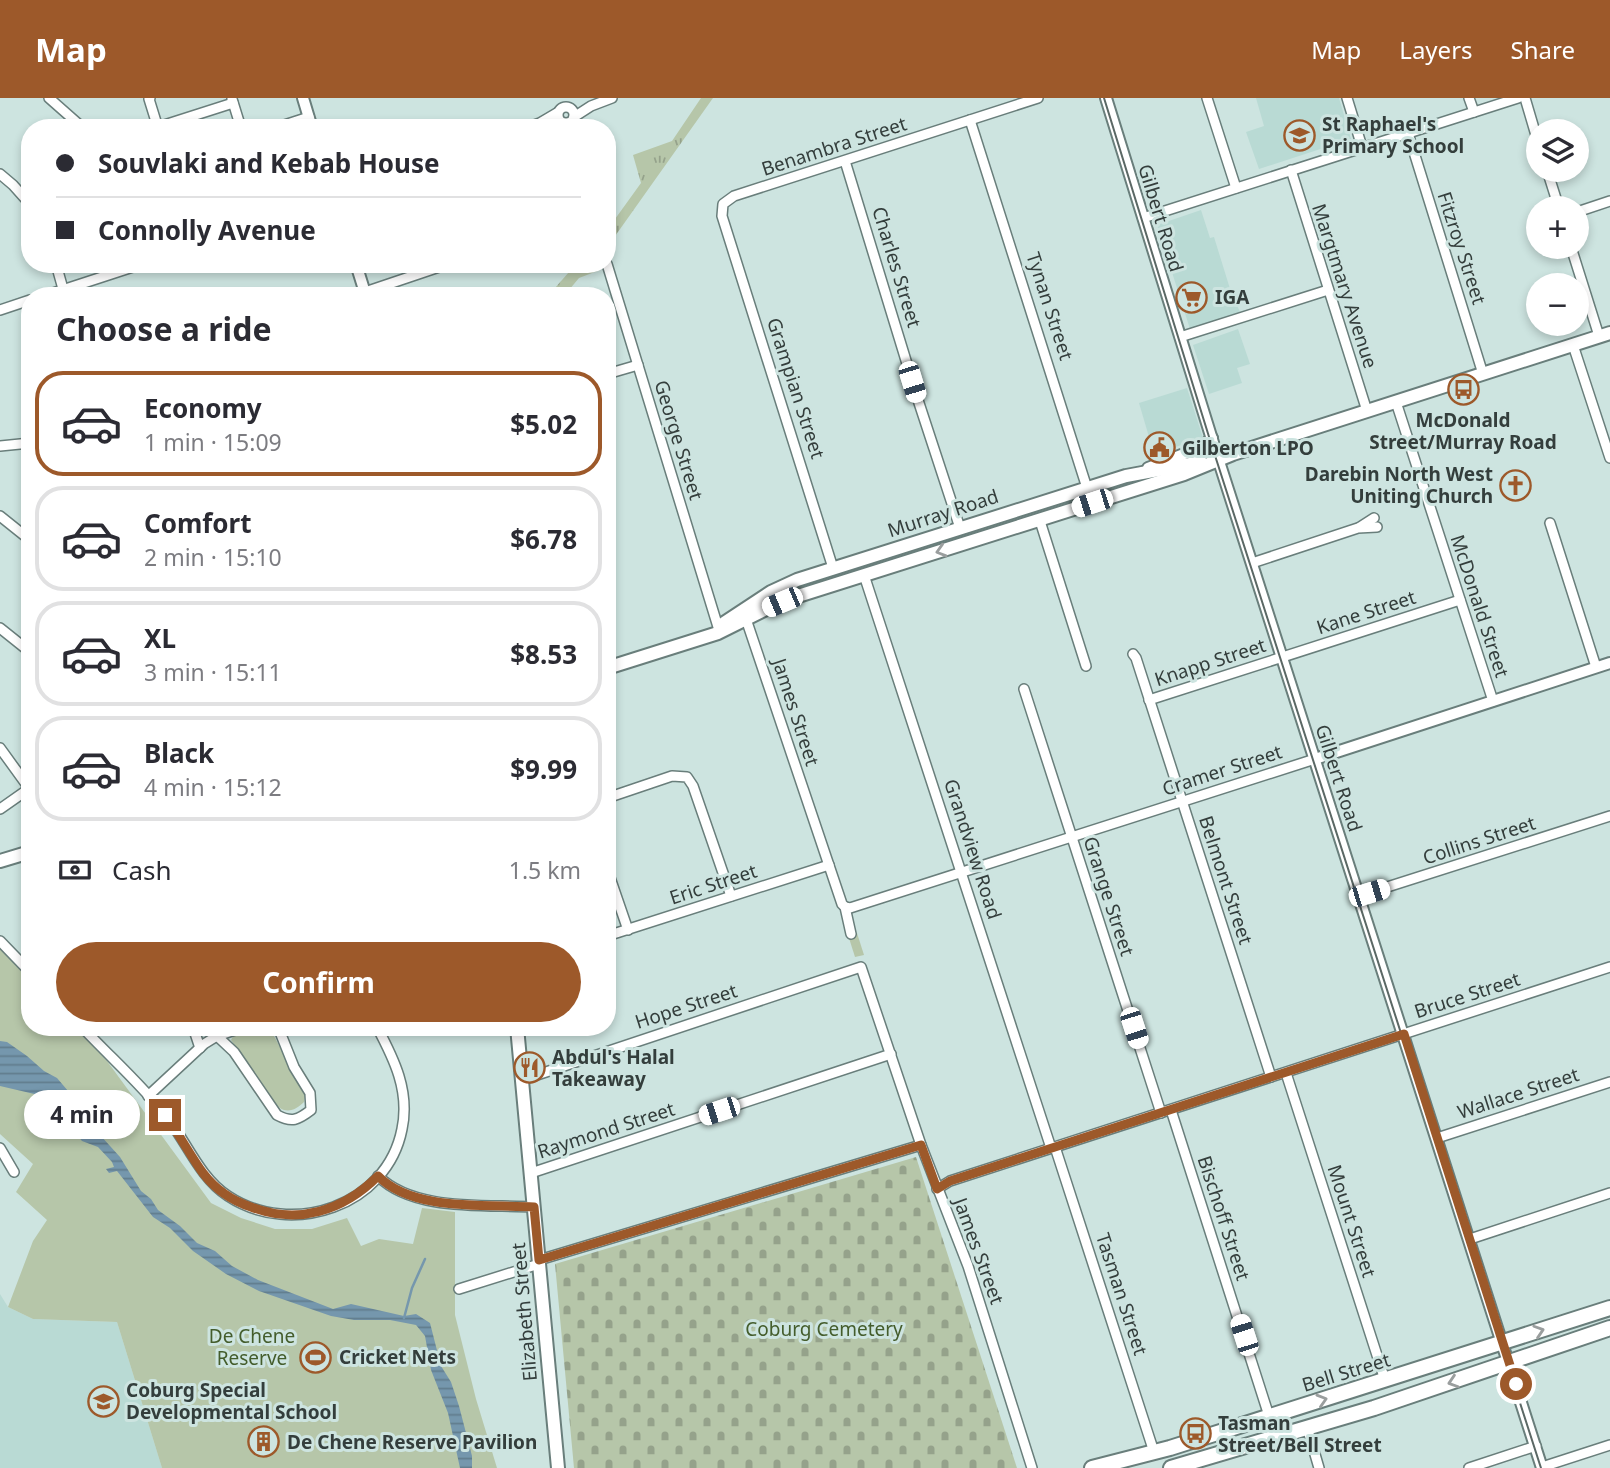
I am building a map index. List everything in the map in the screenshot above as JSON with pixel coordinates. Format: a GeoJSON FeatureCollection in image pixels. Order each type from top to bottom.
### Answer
{"type":"FeatureCollection","features":[{"type":"Feature","properties":{"kind":"highway","name":"Bell Street"},"geometry":{"type":"LineString","coordinates":[[1092,1468],[1154,1452],[1610,1308]]}},
{"type":"Feature","properties":{"kind":"highway"},"geometry":{"type":"LineString","coordinates":[[1171,1468],[1510,1363],[1610,1328]]}},
{"type":"Feature","properties":{"kind":"main road","name":"Murray Road"},"geometry":{"type":"LineString","coordinates":[[616,665],[718,633],[782,602],[838,583],[1040,521],[1184,474],[1217,460],[1604,335]]}},
{"type":"Feature","properties":{"kind":"main road","name":"Murray Road"},"geometry":{"type":"LineString","coordinates":[[696,639],[783,585],[1126,476],[1217,460]]}},
{"type":"Feature","properties":{"kind":"main road","name":"Tynan Street"},"geometry":{"type":"LineString","coordinates":[[1087,488],[1092,503]]}},
{"type":"Feature","properties":{"kind":"main road"},"geometry":{"type":"LineString","coordinates":[[1035,504],[1040,521]]}},
{"type":"Feature","properties":{"kind":"main road","name":"Charles Street"},"geometry":{"type":"LineString","coordinates":[[960,528],[965,544]]}},
{"type":"Feature","properties":{"kind":"main road","name":"Grandview Road"},"geometry":{"type":"LineString","coordinates":[[860,560],[864,575]]}},
{"type":"Feature","properties":{"kind":"main road","name":"Grampian Street"},"geometry":{"type":"LineString","coordinates":[[833,568],[838,583]]}},
{"type":"Feature","properties":{"kind":"main road"},"geometry":{"type":"LineString","coordinates":[[0,861],[21,855]]}},
{"type":"Feature","properties":{"kind":"main road","name":"Elizabeth Street"},"geometry":{"type":"LineString","coordinates":[[518,1036],[558,1468]]}},
{"type":"Feature","properties":{"kind":"street"},"geometry":{"type":"LineString","coordinates":[[49,98],[73,119]]}},
{"type":"Feature","properties":{"kind":"street"},"geometry":{"type":"LineString","coordinates":[[150,98],[155,119]]}},
{"type":"Feature","properties":{"kind":"street"},"geometry":{"type":"LineString","coordinates":[[303,98],[310,119]]}},
{"type":"Feature","properties":{"kind":"street"},"geometry":{"type":"LineString","coordinates":[[565,114],[612,98]]}},
{"type":"Feature","properties":{"kind":"street","name":"Benambra Street"},"geometry":{"type":"LineString","coordinates":[[723,204],[734,196],[1038,98]]}},
{"type":"Feature","properties":{"kind":"street","name":"Gilbert Road"},"geometry":{"type":"LineString","coordinates":[[1106,98],[1217,460],[1542,1468]]}},
{"type":"Feature","properties":{"kind":"street"},"geometry":{"type":"LineString","coordinates":[[1207,98],[1236,188]]}},
{"type":"Feature","properties":{"kind":"street"},"geometry":{"type":"LineString","coordinates":[[1347,98],[1362,147]]}},
{"type":"Feature","properties":{"kind":"street"},"geometry":{"type":"LineString","coordinates":[[1469,98],[1474,112]]}},
{"type":"Feature","properties":{"kind":"street"},"geometry":{"type":"LineString","coordinates":[[1143,218],[1518,98]]}},
{"type":"Feature","properties":{"kind":"street"},"geometry":{"type":"LineString","coordinates":[[1525,98],[1531,119]]}},
{"type":"Feature","properties":{"kind":"street"},"geometry":{"type":"LineString","coordinates":[[181,119],[232,101],[238,119]]}},
{"type":"Feature","properties":{"kind":"street","name":"Tynan Street"},"geometry":{"type":"LineString","coordinates":[[971,120],[1087,488]]}},
{"type":"Feature","properties":{"kind":"street","name":"Fitzroy Street"},"geometry":{"type":"LineString","coordinates":[[1408,133],[1483,374]]}},
{"type":"Feature","properties":{"kind":"street","name":"Charles Street"},"geometry":{"type":"LineString","coordinates":[[845,161],[960,528]]}},
{"type":"Feature","properties":{"kind":"street","name":"Margtmary Avenue"},"geometry":{"type":"LineString","coordinates":[[1291,170],[1367,411]]}},
{"type":"Feature","properties":{"kind":"street"},"geometry":{"type":"LineString","coordinates":[[0,174],[21,194]]}},
{"type":"Feature","properties":{"kind":"street"},"geometry":{"type":"LineString","coordinates":[[1589,208],[1610,201]]}},
{"type":"Feature","properties":{"kind":"street","name":"Grampian Street"},"geometry":{"type":"LineString","coordinates":[[723,204],[722,216],[833,568]]}},
{"type":"Feature","properties":{"kind":"street"},"geometry":{"type":"LineString","coordinates":[[1576,259],[1604,335]]}},
{"type":"Feature","properties":{"kind":"street"},"geometry":{"type":"LineString","coordinates":[[80,287],[118,273]]}},
{"type":"Feature","properties":{"kind":"street"},"geometry":{"type":"LineString","coordinates":[[384,287],[423,273]]}},
{"type":"Feature","properties":{"kind":"street"},"geometry":{"type":"LineString","coordinates":[[1180,337],[1328,290]]}},
{"type":"Feature","properties":{"kind":"street","name":"George Street"},"geometry":{"type":"LineString","coordinates":[[616,293],[718,627]]}},
{"type":"Feature","properties":{"kind":"street"},"geometry":{"type":"LineString","coordinates":[[0,310],[21,303]]}},
{"type":"Feature","properties":{"kind":"street"},"geometry":{"type":"LineString","coordinates":[[1573,345],[1610,458]]}},
{"type":"Feature","properties":{"kind":"street"},"geometry":{"type":"LineString","coordinates":[[616,371],[638,365]]}},
{"type":"Feature","properties":{"kind":"street","name":"McDonald Street"},"geometry":{"type":"LineString","coordinates":[[1396,402],[1493,701]]}},
{"type":"Feature","properties":{"kind":"street"},"geometry":{"type":"LineString","coordinates":[[1126,476],[1194,451],[1212,438]]}},
{"type":"Feature","properties":{"kind":"street"},"geometry":{"type":"LineString","coordinates":[[0,446],[21,444]]}},
{"type":"Feature","properties":{"kind":"street"},"geometry":{"type":"LineString","coordinates":[[0,516],[21,533]]}},
{"type":"Feature","properties":{"kind":"street"},"geometry":{"type":"LineString","coordinates":[[1040,521],[1086,666]]}},
{"type":"Feature","properties":{"kind":"street"},"geometry":{"type":"LineString","coordinates":[[1252,563],[1376,523]]}},
{"type":"Feature","properties":{"kind":"street"},"geometry":{"type":"LineString","coordinates":[[1550,523],[1596,667]]}},
{"type":"Feature","properties":{"kind":"street","name":"Grandview Road"},"geometry":{"type":"LineString","coordinates":[[864,575],[1053,1148]]}},
{"type":"Feature","properties":{"kind":"street","name":"Kane Street"},"geometry":{"type":"LineString","coordinates":[[1282,658],[1460,600]]}},
{"type":"Feature","properties":{"kind":"street","name":"James Street"},"geometry":{"type":"LineString","coordinates":[[747,619],[845,907],[851,934]]}},
{"type":"Feature","properties":{"kind":"street"},"geometry":{"type":"LineString","coordinates":[[0,628],[21,645]]}},
{"type":"Feature","properties":{"kind":"street","name":"Belmont Street"},"geometry":{"type":"LineString","coordinates":[[1133,654],[1271,1077]]}},
{"type":"Feature","properties":{"kind":"street","name":"Knapp Street"},"geometry":{"type":"LineString","coordinates":[[1149,701],[1282,658]]}},
{"type":"Feature","properties":{"kind":"street","name":"Cramer Street"},"geometry":{"type":"LineString","coordinates":[[845,907],[850,908],[961,874],[1610,663]]}},
{"type":"Feature","properties":{"kind":"street","name":"Grange Street"},"geometry":{"type":"LineString","coordinates":[[1024,689],[1166,1112]]}},
{"type":"Feature","properties":{"kind":"street"},"geometry":{"type":"LineString","coordinates":[[0,748],[21,777]]}},
{"type":"Feature","properties":{"kind":"street"},"geometry":{"type":"LineString","coordinates":[[616,795],[672,776],[687,777],[693,786],[732,896]]}},
{"type":"Feature","properties":{"kind":"street"},"geometry":{"type":"LineString","coordinates":[[0,809],[21,794]]}},
{"type":"Feature","properties":{"kind":"street","name":"Collins Street"},"geometry":{"type":"LineString","coordinates":[[1359,896],[1610,816]]}},
{"type":"Feature","properties":{"kind":"street","name":"Eric Street"},"geometry":{"type":"LineString","coordinates":[[616,933],[829,865]]}},
{"type":"Feature","properties":{"kind":"street"},"geometry":{"type":"LineString","coordinates":[[616,895],[628,930]]}},
{"type":"Feature","properties":{"kind":"street"},"geometry":{"type":"LineString","coordinates":[[0,941],[21,963]]}},
{"type":"Feature","properties":{"kind":"street","name":"James Street"},"geometry":{"type":"LineString","coordinates":[[861,967],[921,1145],[968,1266],[1032,1468]]}},
{"type":"Feature","properties":{"kind":"street","name":"Hope Street"},"geometry":{"type":"LineString","coordinates":[[522,1080],[861,967]]}},
{"type":"Feature","properties":{"kind":"street","name":"Bruce Street"},"geometry":{"type":"LineString","coordinates":[[937,1189],[950,1181],[1610,967]]}},
{"type":"Feature","properties":{"kind":"street"},"geometry":{"type":"LineString","coordinates":[[91,1036],[148,1096],[179,1134],[204,1174],[229,1197],[264,1212],[289,1216],[315,1214],[344,1203],[378,1176],[390,1161],[402,1129],[404,1101],[400,1074],[381,1036]]}},
{"type":"Feature","properties":{"kind":"street"},"geometry":{"type":"LineString","coordinates":[[196,1036],[200,1048]]}},
{"type":"Feature","properties":{"kind":"street"},"geometry":{"type":"LineString","coordinates":[[148,1096],[217,1036],[234,1052],[277,1115],[288,1120],[299,1120],[311,1110],[310,1093],[294,1067],[282,1036]]}},
{"type":"Feature","properties":{"kind":"street","name":"Raymond Street"},"geometry":{"type":"LineString","coordinates":[[531,1174],[891,1054]]}},
{"type":"Feature","properties":{"kind":"street","name":"Mount Street"},"geometry":{"type":"LineString","coordinates":[[1286,1073],[1385,1380]]}},
{"type":"Feature","properties":{"kind":"street","name":"Wallace Street"},"geometry":{"type":"LineString","coordinates":[[1437,1138],[1610,1082]]}},
{"type":"Feature","properties":{"kind":"street","name":"Bischoff Street"},"geometry":{"type":"LineString","coordinates":[[1166,1112],[1269,1416]]}},
{"type":"Feature","properties":{"kind":"street"},"geometry":{"type":"LineString","coordinates":[[459,1289],[921,1145]]}},
{"type":"Feature","properties":{"kind":"street","name":"Tasman Street"},"geometry":{"type":"LineString","coordinates":[[1053,1148],[1154,1452]]}},
{"type":"Feature","properties":{"kind":"street"},"geometry":{"type":"LineString","coordinates":[[0,1149],[14,1172]]}},
{"type":"Feature","properties":{"kind":"street"},"geometry":{"type":"LineString","coordinates":[[378,1176],[391,1187],[413,1198],[437,1202],[534,1207]]}},
{"type":"Feature","properties":{"kind":"street"},"geometry":{"type":"LineString","coordinates":[[1470,1239],[1610,1192]]}},
{"type":"Feature","properties":{"kind":"street"},"geometry":{"type":"LineString","coordinates":[[1307,1427],[1320,1468]]}},
{"type":"Feature","properties":{"kind":"street"},"geometry":{"type":"LineString","coordinates":[[1542,1468],[1610,1445]]}},
{"type":"Feature","properties":{"kind":"street"},"geometry":{"type":"LineString","coordinates":[[1469,1468],[1535,1446]]}},
{"type":"Feature","properties":{"kind":"shaded area","name":"St Raphael's Primary School"},"geometry":{"type":"Polygon","coordinates":[[[1256,98],[1339,98],[1351,139],[1259,169],[1246,132],[1264,126],[1256,98]]]}},
{"type":"Feature","properties":{"kind":"shaded area"},"geometry":{"type":"Polygon","coordinates":[[[1201,210],[1210,238],[1214,237],[1240,312],[1190,329],[1157,225],[1201,210]]]}},
{"type":"Feature","properties":{"kind":"shaded area"},"geometry":{"type":"Polygon","coordinates":[[[1238,329],[1250,364],[1237,368],[1242,383],[1209,394],[1193,345],[1238,329]]]}},
{"type":"Feature","properties":{"kind":"shaded area"},"geometry":{"type":"Polygon","coordinates":[[[1187,388],[1203,438],[1154,454],[1139,403],[1187,388]]]}},
{"type":"Feature","properties":{"kind":"shaded area"},"geometry":{"type":"Polygon","coordinates":[[[0,1294],[8,1307],[33,1319],[117,1322],[162,1468],[0,1468],[0,1294]]]}},
{"type":"Feature","properties":{"kind":"green space"},"geometry":{"type":"Polygon","coordinates":[[[701,98],[713,98],[616,235],[616,218],[641,183],[633,155],[672,141],[701,98]]]}},
{"type":"Feature","properties":{"kind":"green space"},"geometry":{"type":"Polygon","coordinates":[[[568,273],[592,273],[579,278],[572,287],[556,287],[568,273]]]}},
{"type":"Feature","properties":{"kind":"green space"},"geometry":{"type":"Polygon","coordinates":[[[857,933],[864,955],[855,957],[848,935],[857,933]]]}},
{"type":"Feature","properties":{"kind":"green space","name":"De Chene Reserve"},"geometry":{"type":"Polygon","coordinates":[[[0,949],[21,971],[21,1036],[83,1036],[107,1061],[211,1203],[241,1218],[275,1229],[312,1229],[347,1218],[361,1246],[379,1239],[413,1244],[422,1208],[455,1212],[455,1315],[497,1468],[162,1468],[117,1322],[33,1319],[8,1307],[33,1241],[47,1220],[16,1192],[33,1164],[0,1134],[0,949]]]}},
{"type":"Feature","properties":{"kind":"green space"},"geometry":{"type":"Polygon","coordinates":[[[233,1036],[274,1036],[305,1096],[304,1102],[290,1110],[279,1107],[231,1040],[233,1036]]]}},
{"type":"Feature","properties":{"kind":"green space","name":"Coburg Cemetery"},"geometry":{"type":"Polygon","coordinates":[[[916,1157],[1017,1468],[574,1468],[555,1264],[916,1157]]]}},
{"type":"Feature","properties":{"kind":"water"},"geometry":{"type":"Polygon","coordinates":[[[0,1041],[7,1042],[57,1078],[158,1210],[197,1243],[215,1251],[232,1266],[258,1280],[333,1309],[351,1304],[404,1316],[416,1314],[430,1323],[441,1366],[451,1382],[459,1406],[472,1456],[472,1468],[460,1468],[448,1413],[431,1370],[425,1336],[416,1325],[390,1320],[354,1320],[331,1316],[259,1291],[226,1274],[193,1251],[170,1228],[153,1217],[117,1171],[109,1173],[106,1169],[114,1167],[112,1162],[98,1147],[82,1141],[43,1096],[0,1086],[0,1041]]]}},
{"type":"Feature","properties":{"kind":"waterway"},"geometry":{"type":"LineString","coordinates":[[404,1318],[412,1288],[425,1259]]}},
{"type":"Feature","properties":{"kind":"tram line"},"geometry":{"type":"LineString","coordinates":[[1104,98],[1210,440],[1541,1468]]}},
{"type":"Feature","properties":{"kind":"place","name":"St Raphael's Primary School"},"geometry":{"type":"Point","coordinates":[1299,135]}},
{"type":"Feature","properties":{"kind":"place","name":"IGA"},"geometry":{"type":"Point","coordinates":[1192,297]}},
{"type":"Feature","properties":{"kind":"place","name":"McDonald Street/Murray Road"},"geometry":{"type":"Point","coordinates":[1463,389]}},
{"type":"Feature","properties":{"kind":"place","name":"Gilberton LPO"},"geometry":{"type":"Point","coordinates":[1159,448]}},
{"type":"Feature","properties":{"kind":"place","name":"Darebin North West Uniting Church"},"geometry":{"type":"Point","coordinates":[1516,485]}},
{"type":"Feature","properties":{"kind":"place","name":"Abdul's Halal Takeaway"},"geometry":{"type":"Point","coordinates":[529,1068]}},
{"type":"Feature","properties":{"kind":"place","name":"Cricket Nets"},"geometry":{"type":"Point","coordinates":[316,1357]}},
{"type":"Feature","properties":{"kind":"place","name":"Coburg Special Developmental School"},"geometry":{"type":"Point","coordinates":[103,1401]}},
{"type":"Feature","properties":{"kind":"place","name":"Tasman Street/Bell Street"},"geometry":{"type":"Point","coordinates":[1195,1434]}},
{"type":"Feature","properties":{"kind":"place","name":"De Chene Reserve Pavilion"},"geometry":{"type":"Point","coordinates":[264,1442]}},
{"type":"Feature","properties":{"kind":"route"},"geometry":{"type":"LineString","coordinates":[[165,1115],[204,1174],[229,1197],[245,1205],[281,1216],[315,1214],[344,1203],[378,1176],[391,1187],[413,1198],[437,1202],[534,1207],[539,1260],[921,1145],[937,1189],[950,1181],[1404,1034],[1516,1384]]}}]}
